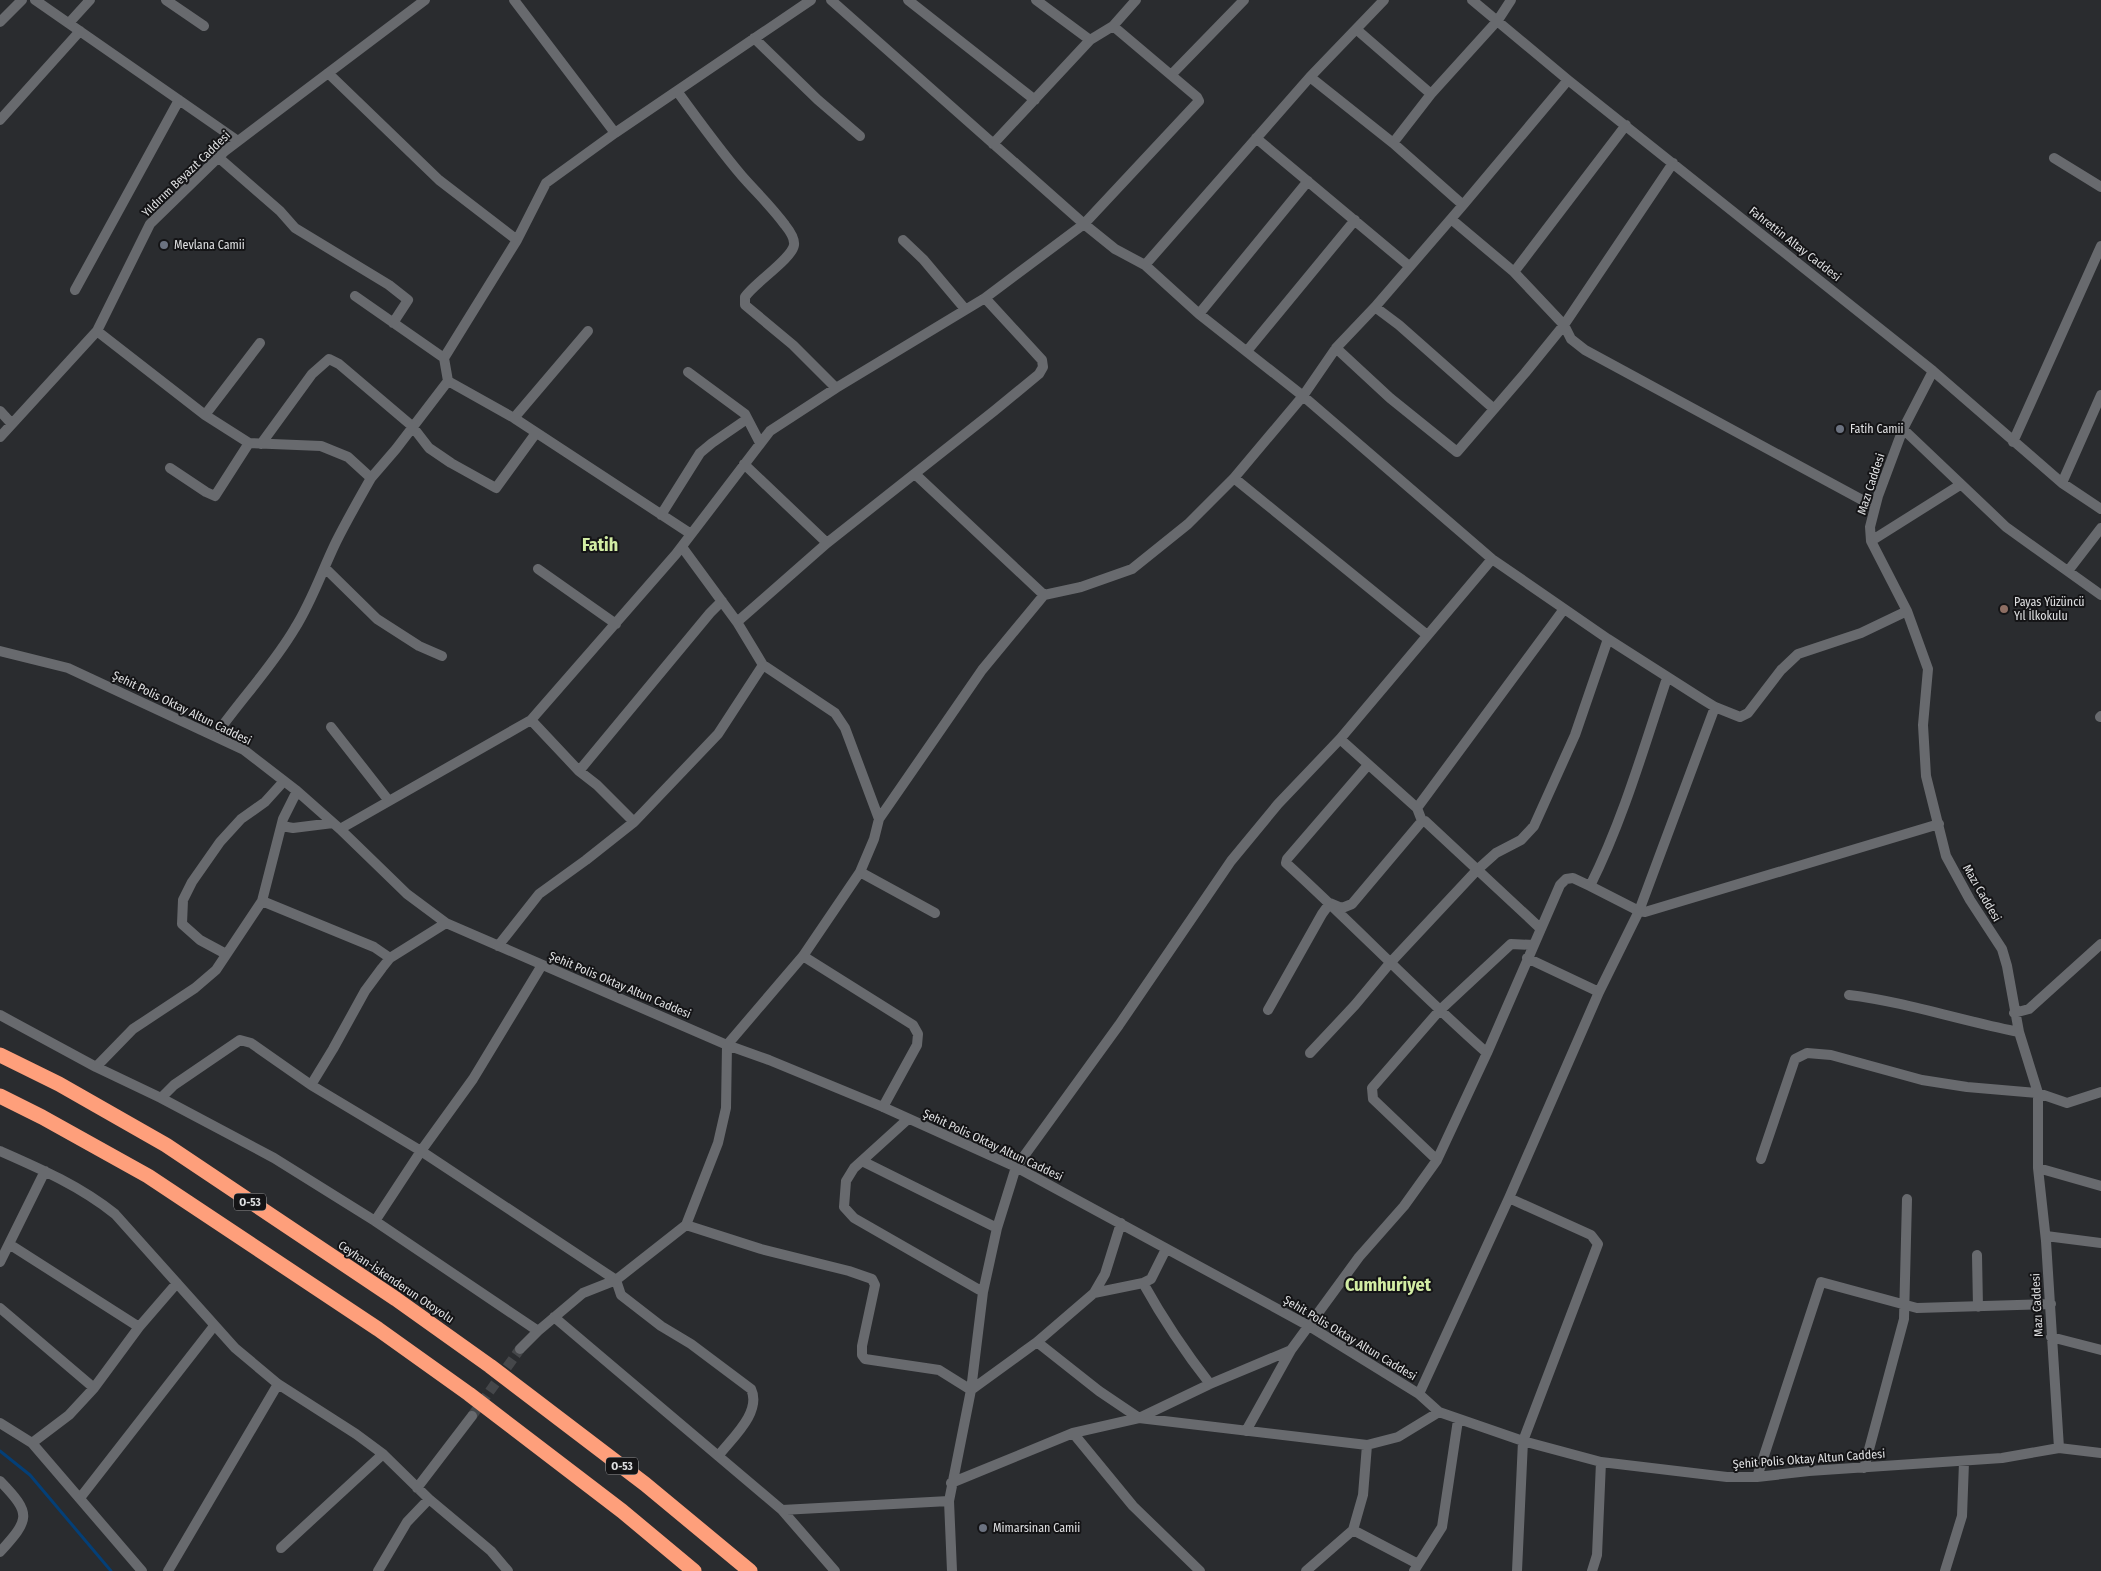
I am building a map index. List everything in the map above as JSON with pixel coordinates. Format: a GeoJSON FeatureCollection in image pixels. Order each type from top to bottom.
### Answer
{"type":"FeatureCollection","features":[{"type":"Feature","properties":{"kind":"highway","name":"Ceyhan-İskenderun Otoyolu"},"geometry":{"type":"LineString","coordinates":[[0,1055],[59,1084],[166,1144],[396,1299],[490,1366],[646,1484],[750,1571]]}},
{"type":"Feature","properties":{"kind":"highway"},"geometry":{"type":"LineString","coordinates":[[0,1096],[148,1176],[378,1329],[469,1394],[592,1488],[694,1571]]}},
{"type":"Feature","properties":{"kind":"street"},"geometry":{"type":"LineString","coordinates":[[0,22],[22,0]]}},
{"type":"Feature","properties":{"kind":"street"},"geometry":{"type":"LineString","coordinates":[[35,0],[238,141]]}},
{"type":"Feature","properties":{"kind":"street"},"geometry":{"type":"LineString","coordinates":[[69,23],[90,0]]}},
{"type":"Feature","properties":{"kind":"street"},"geometry":{"type":"LineString","coordinates":[[166,0],[204,26]]}},
{"type":"Feature","properties":{"kind":"street","name":"Yıldırım Beyazıt Caddesi"},"geometry":{"type":"LineString","coordinates":[[0,437],[97,331],[150,224],[218,157],[425,0]]}},
{"type":"Feature","properties":{"kind":"street"},"geometry":{"type":"LineString","coordinates":[[514,0],[615,133]]}},
{"type":"Feature","properties":{"kind":"street"},"geometry":{"type":"LineString","coordinates":[[215,736],[236,705],[271,666],[283,647],[314,594],[336,543],[371,478],[396,449],[448,381],[444,358],[517,240],[546,183],[615,133],[811,0]]}},
{"type":"Feature","properties":{"kind":"street"},"geometry":{"type":"LineString","coordinates":[[831,0],[1084,224],[1115,249],[1145,265],[1199,314],[1303,396],[1492,559],[1608,640],[1715,707],[1740,717],[1748,713],[1781,670],[1798,654],[1861,633],[1907,611]]}},
{"type":"Feature","properties":{"kind":"street"},"geometry":{"type":"LineString","coordinates":[[908,0],[1035,100]]}},
{"type":"Feature","properties":{"kind":"street"},"geometry":{"type":"LineString","coordinates":[[1036,0],[1090,40]]}},
{"type":"Feature","properties":{"kind":"street"},"geometry":{"type":"LineString","coordinates":[[993,144],[1090,40],[1113,26],[1136,0]]}},
{"type":"Feature","properties":{"kind":"street"},"geometry":{"type":"LineString","coordinates":[[1172,74],[1244,0]]}},
{"type":"Feature","properties":{"kind":"street"},"geometry":{"type":"LineString","coordinates":[[1145,265],[1310,77],[1384,0]]}},
{"type":"Feature","properties":{"kind":"street","name":"Fahrettin Altay Caddesi"},"geometry":{"type":"LineString","coordinates":[[1472,0],[1568,80],[1933,371],[2062,483],[2101,509]]}},
{"type":"Feature","properties":{"kind":"street"},"geometry":{"type":"LineString","coordinates":[[1393,142],[1431,94],[1498,20],[1511,0]]}},
{"type":"Feature","properties":{"kind":"street"},"geometry":{"type":"LineString","coordinates":[[282,826],[293,828],[337,826],[389,802],[531,720],[682,547],[770,431],[836,388],[985,298],[1084,224],[1198,105],[1199,101],[1172,74],[1113,26]]}},
{"type":"Feature","properties":{"kind":"street"},"geometry":{"type":"LineString","coordinates":[[1356,29],[1431,94]]}},
{"type":"Feature","properties":{"kind":"street"},"geometry":{"type":"LineString","coordinates":[[0,120],[80,31]]}},
{"type":"Feature","properties":{"kind":"street"},"geometry":{"type":"LineString","coordinates":[[754,38],[818,100],[860,136]]}},
{"type":"Feature","properties":{"kind":"street"},"geometry":{"type":"LineString","coordinates":[[328,73],[439,180],[517,240]]}},
{"type":"Feature","properties":{"kind":"street"},"geometry":{"type":"LineString","coordinates":[[1310,77],[1393,142],[1463,206]]}},
{"type":"Feature","properties":{"kind":"street"},"geometry":{"type":"LineString","coordinates":[[520,1349],[583,1293],[616,1280],[686,1225],[718,1143],[722,1126],[726,1108],[727,1045],[803,956],[860,872],[874,839],[879,818],[982,670],[1044,595],[1081,587],[1132,569],[1188,524],[1234,478],[1303,396],[1336,348],[1375,307],[1463,206],[1568,80]]}},
{"type":"Feature","properties":{"kind":"street"},"geometry":{"type":"LineString","coordinates":[[676,91],[794,238],[794,246],[787,256],[767,276],[751,287],[744,297],[745,305],[793,345],[836,388]]}},
{"type":"Feature","properties":{"kind":"street"},"geometry":{"type":"LineString","coordinates":[[75,290],[179,100]]}},
{"type":"Feature","properties":{"kind":"street"},"geometry":{"type":"LineString","coordinates":[[1514,272],[1626,125]]}},
{"type":"Feature","properties":{"kind":"street"},"geometry":{"type":"LineString","coordinates":[[1256,138],[1409,266]]}},
{"type":"Feature","properties":{"kind":"street"},"geometry":{"type":"LineString","coordinates":[[218,157],[280,211],[295,228],[389,285],[408,300],[393,323]]}},
{"type":"Feature","properties":{"kind":"street"},"geometry":{"type":"LineString","coordinates":[[2054,158],[2101,187]]}},
{"type":"Feature","properties":{"kind":"street"},"geometry":{"type":"LineString","coordinates":[[1336,348],[1390,398],[1457,452],[1564,324],[1673,163]]}},
{"type":"Feature","properties":{"kind":"street"},"geometry":{"type":"LineString","coordinates":[[1199,314],[1308,181]]}},
{"type":"Feature","properties":{"kind":"street"},"geometry":{"type":"LineString","coordinates":[[1451,219],[1514,272],[1564,324],[1571,339],[1585,350],[1875,507]]}},
{"type":"Feature","properties":{"kind":"street"},"geometry":{"type":"LineString","coordinates":[[1247,351],[1354,220]]}},
{"type":"Feature","properties":{"kind":"street"},"geometry":{"type":"LineString","coordinates":[[903,240],[923,259],[965,309]]}},
{"type":"Feature","properties":{"kind":"street"},"geometry":{"type":"LineString","coordinates":[[2013,442],[2101,246]]}},
{"type":"Feature","properties":{"kind":"street"},"geometry":{"type":"LineString","coordinates":[[355,296],[444,358]]}},
{"type":"Feature","properties":{"kind":"street"},"geometry":{"type":"LineString","coordinates":[[737,622],[827,543],[1039,374],[1043,367],[1042,360],[985,298]]}},
{"type":"Feature","properties":{"kind":"street"},"geometry":{"type":"LineString","coordinates":[[1375,307],[1399,325],[1494,409]]}},
{"type":"Feature","properties":{"kind":"street"},"geometry":{"type":"LineString","coordinates":[[97,331],[205,415],[250,443],[321,446],[348,457],[371,478]]}},
{"type":"Feature","properties":{"kind":"street"},"geometry":{"type":"LineString","coordinates":[[514,418],[588,331]]}},
{"type":"Feature","properties":{"kind":"street"},"geometry":{"type":"LineString","coordinates":[[205,415],[260,343]]}},
{"type":"Feature","properties":{"kind":"street"},"geometry":{"type":"LineString","coordinates":[[261,444],[312,374],[329,359],[339,364],[412,426],[429,448],[451,463],[496,488],[536,433]]}},
{"type":"Feature","properties":{"kind":"street","name":"Mazı Caddesi"},"geometry":{"type":"LineString","coordinates":[[1933,371],[1903,429],[1875,507],[1870,526],[1871,542],[1907,611],[1928,669],[1923,725],[1926,776],[1946,856],[1970,900],[2002,950],[2008,966],[2018,1032],[2038,1093],[2038,1168],[2046,1236],[2059,1448]]}},
{"type":"Feature","properties":{"kind":"street"},"geometry":{"type":"LineString","coordinates":[[688,372],[745,414],[760,443]]}},
{"type":"Feature","properties":{"kind":"street"},"geometry":{"type":"LineString","coordinates":[[448,381],[514,418],[691,534]]}},
{"type":"Feature","properties":{"kind":"street"},"geometry":{"type":"LineString","coordinates":[[2062,483],[2101,395]]}},
{"type":"Feature","properties":{"kind":"street"},"geometry":{"type":"LineString","coordinates":[[0,411],[12,423]]}},
{"type":"Feature","properties":{"kind":"street"},"geometry":{"type":"LineString","coordinates":[[661,515],[700,453],[747,419]]}},
{"type":"Feature","properties":{"kind":"street"},"geometry":{"type":"LineString","coordinates":[[1903,429],[2006,527],[2101,595]]}},
{"type":"Feature","properties":{"kind":"street"},"geometry":{"type":"LineString","coordinates":[[170,468],[215,496],[250,443]]}},
{"type":"Feature","properties":{"kind":"street"},"geometry":{"type":"LineString","coordinates":[[744,464],[827,543]]}},
{"type":"Feature","properties":{"kind":"street"},"geometry":{"type":"LineString","coordinates":[[915,474],[1044,595]]}},
{"type":"Feature","properties":{"kind":"street"},"geometry":{"type":"LineString","coordinates":[[1234,478],[1427,635]]}},
{"type":"Feature","properties":{"kind":"street"},"geometry":{"type":"LineString","coordinates":[[1871,542],[1960,485]]}},
{"type":"Feature","properties":{"kind":"street"},"geometry":{"type":"LineString","coordinates":[[2068,571],[2101,528]]}},
{"type":"Feature","properties":{"kind":"street"},"geometry":{"type":"LineString","coordinates":[[682,547],[737,622],[763,665],[835,713],[845,728],[879,818]]}},
{"type":"Feature","properties":{"kind":"street"},"geometry":{"type":"LineString","coordinates":[[952,1571],[949,1501],[951,1483],[972,1390],[982,1292],[997,1228],[1016,1167],[1119,1025],[1231,861],[1278,804],[1340,739],[1492,559]]}},
{"type":"Feature","properties":{"kind":"street"},"geometry":{"type":"LineString","coordinates":[[325,568],[377,619],[419,646],[442,656]]}},
{"type":"Feature","properties":{"kind":"street"},"geometry":{"type":"LineString","coordinates":[[538,569],[616,624]]}},
{"type":"Feature","properties":{"kind":"street"},"geometry":{"type":"LineString","coordinates":[[579,771],[710,612],[722,601]]}},
{"type":"Feature","properties":{"kind":"street"},"geometry":{"type":"LineString","coordinates":[[1417,808],[1422,798],[1564,609]]}},
{"type":"Feature","properties":{"kind":"street"},"geometry":{"type":"LineString","coordinates":[[1310,1053],[1355,1005],[1390,963],[1477,870],[1496,854],[1521,840],[1534,826],[1574,735],[1608,640]]}},
{"type":"Feature","properties":{"kind":"street","name":"Şehit Polis Oktay Altun Caddesi"},"geometry":{"type":"LineString","coordinates":[[0,651],[68,668],[244,750],[297,791],[337,826],[407,894],[446,923],[727,1045],[769,1060],[883,1107],[1016,1167],[1309,1326],[1419,1394],[1439,1412],[1458,1420],[1523,1441],[1601,1462],[1727,1477],[1757,1477],[1809,1471],[1964,1462],[2002,1458],[2059,1448],[2101,1453]]}},
{"type":"Feature","properties":{"kind":"street"},"geometry":{"type":"LineString","coordinates":[[498,946],[539,894],[634,822],[718,734],[763,665]]}},
{"type":"Feature","properties":{"kind":"street"},"geometry":{"type":"LineString","coordinates":[[1590,886],[1611,839],[1667,678]]}},
{"type":"Feature","properties":{"kind":"street"},"geometry":{"type":"LineString","coordinates":[[1419,1394],[1509,1198],[1599,992],[1639,911],[1715,707]]}},
{"type":"Feature","properties":{"kind":"street"},"geometry":{"type":"LineString","coordinates":[[531,720],[579,771],[597,785],[634,822]]}},
{"type":"Feature","properties":{"kind":"street"},"geometry":{"type":"LineString","coordinates":[[331,727],[389,802]]}},
{"type":"Feature","properties":{"kind":"street"},"geometry":{"type":"LineString","coordinates":[[1340,739],[1417,808],[1422,821]]}},
{"type":"Feature","properties":{"kind":"street"},"geometry":{"type":"LineString","coordinates":[[1368,765],[1293,852],[1286,863],[1330,903],[1439,1011],[1487,1053]]}},
{"type":"Feature","properties":{"kind":"street"},"geometry":{"type":"LineString","coordinates":[[226,954],[200,940],[182,924],[183,900],[192,882],[220,842],[241,819],[265,802],[284,781]]}},
{"type":"Feature","properties":{"kind":"street"},"geometry":{"type":"LineString","coordinates":[[96,1067],[133,1029],[195,988],[216,970],[262,901],[282,826],[282,819],[297,791]]}},
{"type":"Feature","properties":{"kind":"street"},"geometry":{"type":"LineString","coordinates":[[1422,821],[1425,820],[1541,929]]}},
{"type":"Feature","properties":{"kind":"street"},"geometry":{"type":"LineString","coordinates":[[1330,903],[1342,908],[1352,904],[1422,821]]}},
{"type":"Feature","properties":{"kind":"street"},"geometry":{"type":"LineString","coordinates":[[1246,1431],[1291,1350],[1359,1256],[1404,1206],[1437,1160],[1487,1053],[1560,885],[1566,879],[1573,878],[1639,911],[1645,912],[1939,824]]}},
{"type":"Feature","properties":{"kind":"street"},"geometry":{"type":"LineString","coordinates":[[860,872],[935,913]]}},
{"type":"Feature","properties":{"kind":"street"},"geometry":{"type":"LineString","coordinates":[[262,901],[374,947],[390,958]]}},
{"type":"Feature","properties":{"kind":"street"},"geometry":{"type":"LineString","coordinates":[[1268,1010],[1330,903]]}},
{"type":"Feature","properties":{"kind":"street"},"geometry":{"type":"LineString","coordinates":[[310,1085],[333,1050],[365,991],[390,958],[446,923]]}},
{"type":"Feature","properties":{"kind":"street"},"geometry":{"type":"LineString","coordinates":[[1437,1160],[1373,1100],[1371,1092],[1375,1084],[1439,1011],[1511,944],[1534,945]]}},
{"type":"Feature","properties":{"kind":"street"},"geometry":{"type":"LineString","coordinates":[[2014,1013],[2029,1009],[2101,944]]}},
{"type":"Feature","properties":{"kind":"street"},"geometry":{"type":"LineString","coordinates":[[803,956],[913,1025],[918,1034],[917,1045],[883,1107]]}},
{"type":"Feature","properties":{"kind":"street"},"geometry":{"type":"LineString","coordinates":[[1527,958],[1599,992]]}},
{"type":"Feature","properties":{"kind":"street"},"geometry":{"type":"LineString","coordinates":[[375,1221],[473,1079],[542,965]]}},
{"type":"Feature","properties":{"kind":"street"},"geometry":{"type":"LineString","coordinates":[[1849,995],[1879,999],[1975,1024],[2018,1032]]}},
{"type":"Feature","properties":{"kind":"street"},"geometry":{"type":"LineString","coordinates":[[0,1016],[274,1158],[375,1221],[538,1331]]}},
{"type":"Feature","properties":{"kind":"street"},"geometry":{"type":"LineString","coordinates":[[161,1098],[174,1085],[240,1040],[251,1044],[310,1085],[422,1151],[616,1280],[621,1295],[661,1326],[692,1344],[751,1389],[754,1395],[752,1413],[719,1455]]}},
{"type":"Feature","properties":{"kind":"street"},"geometry":{"type":"LineString","coordinates":[[1761,1159],[1795,1060],[1807,1053],[1831,1055],[1922,1080],[1967,1087],[2038,1093],[2067,1103],[2101,1092]]}},
{"type":"Feature","properties":{"kind":"street"},"geometry":{"type":"LineString","coordinates":[[908,1118],[854,1168],[846,1181],[844,1207],[854,1218],[982,1292]]}},
{"type":"Feature","properties":{"kind":"street"},"geometry":{"type":"LineString","coordinates":[[0,1151],[68,1181],[94,1197],[115,1214],[235,1348],[278,1384],[356,1434],[382,1454],[429,1499],[491,1551],[508,1571]]}},
{"type":"Feature","properties":{"kind":"street"},"geometry":{"type":"LineString","coordinates":[[862,1161],[997,1228]]}},
{"type":"Feature","properties":{"kind":"street"},"geometry":{"type":"LineString","coordinates":[[2038,1168],[2101,1186]]}},
{"type":"Feature","properties":{"kind":"street"},"geometry":{"type":"LineString","coordinates":[[0,1262],[44,1171]]}},
{"type":"Feature","properties":{"kind":"street"},"geometry":{"type":"LineString","coordinates":[[1509,1198],[1591,1235],[1598,1244],[1523,1441],[1517,1571]]}},
{"type":"Feature","properties":{"kind":"street"},"geometry":{"type":"LineString","coordinates":[[1864,1468],[1904,1319],[1906,1304],[1907,1199]]}},
{"type":"Feature","properties":{"kind":"street"},"geometry":{"type":"LineString","coordinates":[[972,1390],[1037,1342],[1094,1293],[1105,1274],[1121,1223]]}},
{"type":"Feature","properties":{"kind":"street"},"geometry":{"type":"LineString","coordinates":[[686,1225],[761,1249],[849,1270],[872,1278],[875,1285],[862,1346],[862,1355],[865,1359],[939,1370],[972,1390]]}},
{"type":"Feature","properties":{"kind":"street"},"geometry":{"type":"LineString","coordinates":[[2046,1236],[2101,1243]]}},
{"type":"Feature","properties":{"kind":"street"},"geometry":{"type":"LineString","coordinates":[[9,1244],[138,1327]]}},
{"type":"Feature","properties":{"kind":"street"},"geometry":{"type":"LineString","coordinates":[[1094,1293],[1143,1283],[1151,1279],[1166,1249]]}},
{"type":"Feature","properties":{"kind":"street"},"geometry":{"type":"LineString","coordinates":[[1977,1255],[1978,1307]]}},
{"type":"Feature","properties":{"kind":"street"},"geometry":{"type":"LineString","coordinates":[[1757,1477],[1821,1282],[1917,1308],[2051,1304]]}},
{"type":"Feature","properties":{"kind":"street"},"geometry":{"type":"LineString","coordinates":[[32,1443],[69,1415],[94,1388],[138,1327],[177,1283]]}},
{"type":"Feature","properties":{"kind":"street"},"geometry":{"type":"LineString","coordinates":[[1143,1283],[1159,1312],[1188,1356],[1210,1384]]}},
{"type":"Feature","properties":{"kind":"street"},"geometry":{"type":"LineString","coordinates":[[0,1308],[94,1388]]}},
{"type":"Feature","properties":{"kind":"street"},"geometry":{"type":"LineString","coordinates":[[554,1317],[782,1510],[835,1571]]}},
{"type":"Feature","properties":{"kind":"street"},"geometry":{"type":"LineString","coordinates":[[80,1498],[214,1326]]}},
{"type":"Feature","properties":{"kind":"street"},"geometry":{"type":"LineString","coordinates":[[2051,1337],[2101,1350]]}},
{"type":"Feature","properties":{"kind":"street"},"geometry":{"type":"LineString","coordinates":[[1037,1342],[1099,1391],[1139,1418],[1367,1444],[1398,1438],[1439,1412]]}},
{"type":"Feature","properties":{"kind":"street"},"geometry":{"type":"LineString","coordinates":[[951,1483],[1073,1433],[1139,1418],[1210,1384],[1291,1350]]}},
{"type":"Feature","properties":{"kind":"street"},"geometry":{"type":"LineString","coordinates":[[168,1571],[278,1384]]}},
{"type":"Feature","properties":{"kind":"street"},"geometry":{"type":"LineString","coordinates":[[418,1488],[472,1416]]}},
{"type":"Feature","properties":{"kind":"street"},"geometry":{"type":"LineString","coordinates":[[1354,1530],[1416,1568],[1442,1526],[1458,1420]]}},
{"type":"Feature","properties":{"kind":"street"},"geometry":{"type":"LineString","coordinates":[[0,1423],[32,1443],[142,1571]]}},
{"type":"Feature","properties":{"kind":"street"},"geometry":{"type":"LineString","coordinates":[[1073,1433],[1133,1506],[1200,1571]]}},
{"type":"Feature","properties":{"kind":"street"},"geometry":{"type":"LineString","coordinates":[[1306,1571],[1354,1530],[1363,1495],[1367,1444]]}},
{"type":"Feature","properties":{"kind":"street"},"geometry":{"type":"LineString","coordinates":[[281,1548],[382,1454]]}},
{"type":"Feature","properties":{"kind":"street"},"geometry":{"type":"LineString","coordinates":[[1592,1571],[1597,1555],[1601,1462]]}},
{"type":"Feature","properties":{"kind":"street"},"geometry":{"type":"LineString","coordinates":[[1945,1571],[1962,1516],[1964,1462]]}},
{"type":"Feature","properties":{"kind":"street"},"geometry":{"type":"LineString","coordinates":[[0,1480],[17,1498],[24,1512],[24,1520],[18,1532],[0,1552]]}},
{"type":"Feature","properties":{"kind":"street"},"geometry":{"type":"LineString","coordinates":[[378,1571],[407,1522],[429,1499]]}},
{"type":"Feature","properties":{"kind":"street"},"geometry":{"type":"LineString","coordinates":[[782,1510],[949,1501]]}},
{"type":"Feature","properties":{"kind":"waterway"},"geometry":{"type":"LineString","coordinates":[[0,1451],[30,1475],[111,1571]]}},
{"type":"Feature","properties":{"kind":"tunnel"},"geometry":{"type":"LineString","coordinates":[[472,1416],[520,1349]]}},
{"type":"Feature","properties":{"kind":"place","name":"Mevlana Camii"},"geometry":{"type":"Point","coordinates":[164,245]}},
{"type":"Feature","properties":{"kind":"place","name":"Fatih Camii"},"geometry":{"type":"Point","coordinates":[1840,429]}},
{"type":"Feature","properties":{"kind":"place","name":"Payas Yüzüncü Yıl İlkokulu"},"geometry":{"type":"Point","coordinates":[2004,609]}},
{"type":"Feature","properties":{"kind":"place","name":"Mimarsinan Camii"},"geometry":{"type":"Point","coordinates":[983,1528]}},
{"type":"Feature","properties":{"kind":"district","name":"Fatih"},"geometry":{"type":"Point","coordinates":[600,545]}},
{"type":"Feature","properties":{"kind":"district","name":"Cumhuriyet"},"geometry":{"type":"Point","coordinates":[1388,1285]}}]}
